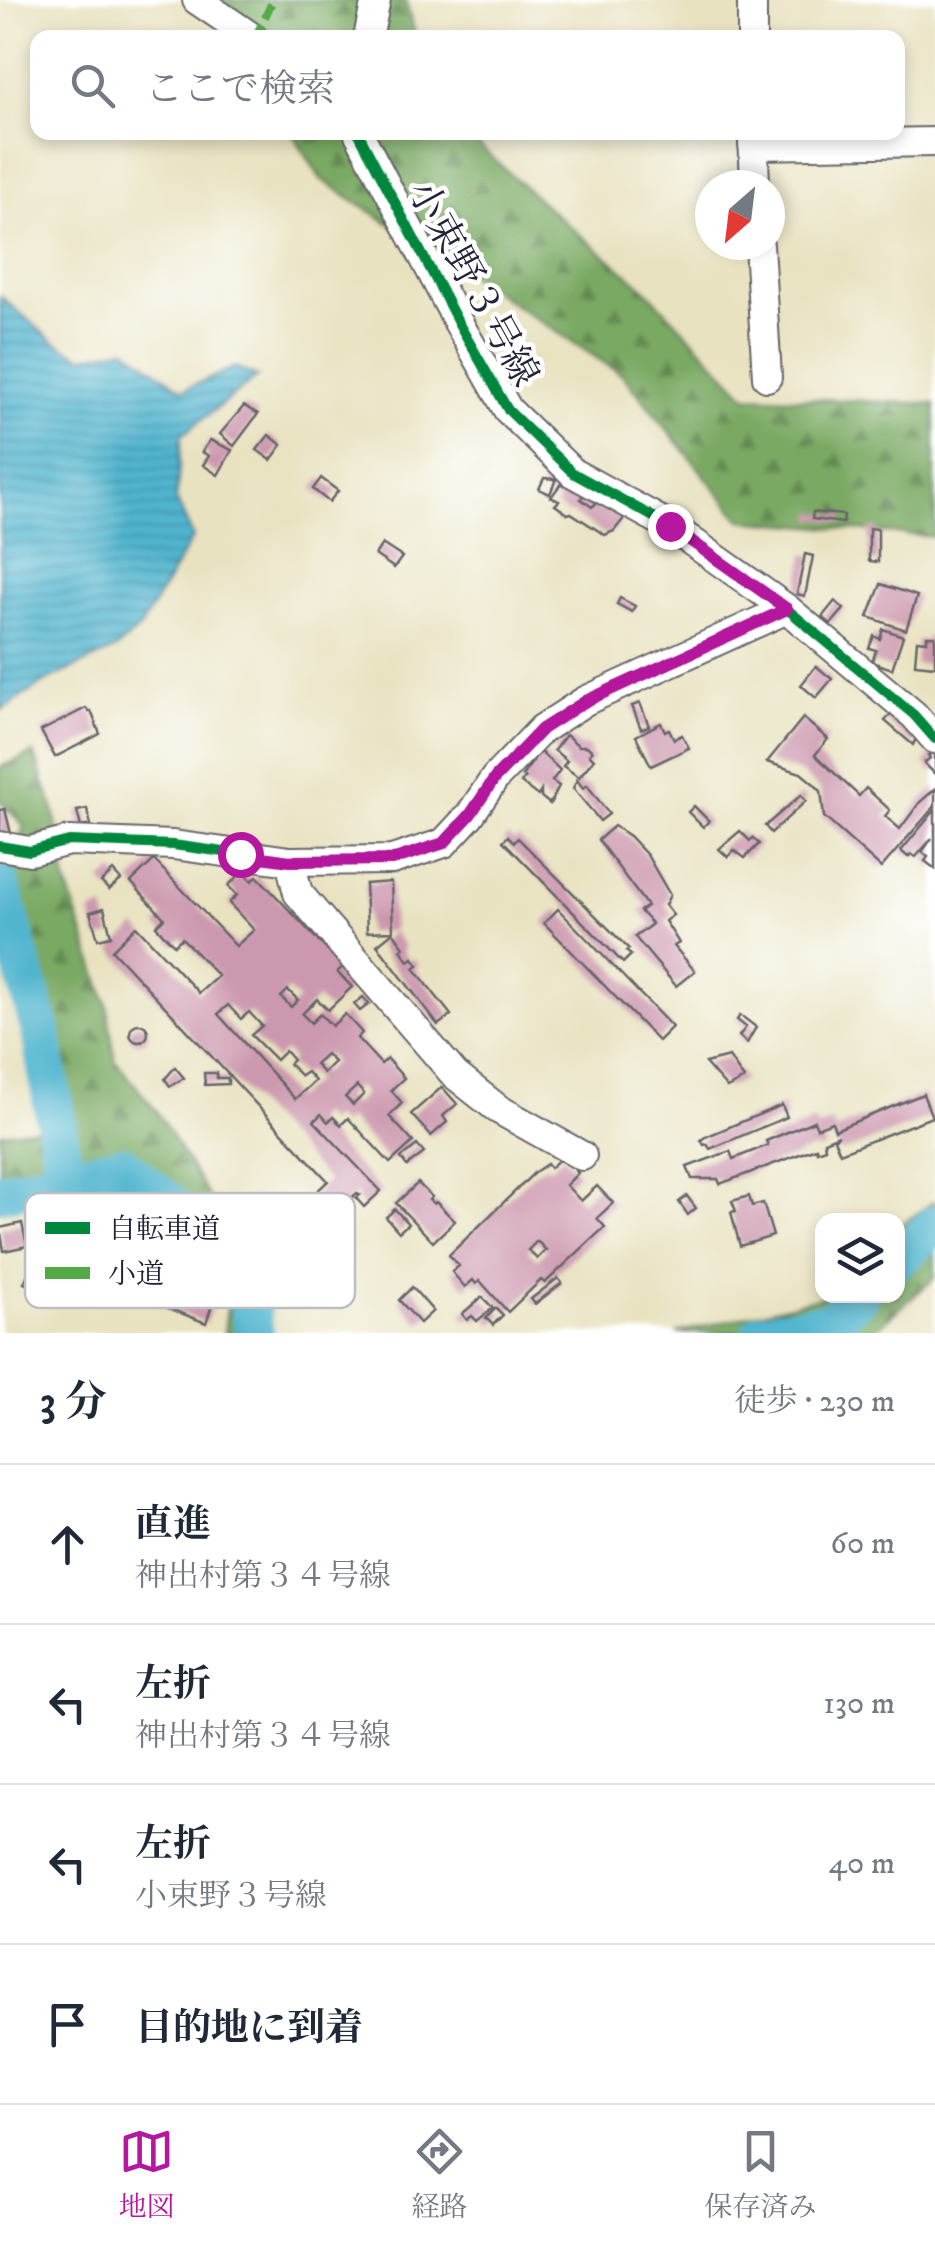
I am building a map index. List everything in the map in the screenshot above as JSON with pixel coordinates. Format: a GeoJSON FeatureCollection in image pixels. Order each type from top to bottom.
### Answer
{"type":"FeatureCollection","features":[{"type":"Feature","properties":{"kind":"street"},"geometry":{"type":"LineString","coordinates":[[197,0],[241,30]]}},
{"type":"Feature","properties":{"kind":"street"},"geometry":{"type":"LineString","coordinates":[[370,30],[376,0]]}},
{"type":"Feature","properties":{"kind":"street"},"geometry":{"type":"LineString","coordinates":[[752,0],[752,30]]}},
{"type":"Feature","properties":{"kind":"street","name":"小束野３号線"},"geometry":{"type":"LineString","coordinates":[[362,140],[508,410],[572,473],[670,526],[787,609],[891,695],[935,739]]}},
{"type":"Feature","properties":{"kind":"street"},"geometry":{"type":"LineString","coordinates":[[753,140],[754,170]]}},
{"type":"Feature","properties":{"kind":"street"},"geometry":{"type":"LineString","coordinates":[[814,140],[935,142]]}},
{"type":"Feature","properties":{"kind":"street"},"geometry":{"type":"LineString","coordinates":[[760,260],[767,378]]}},
{"type":"Feature","properties":{"kind":"street"},"geometry":{"type":"LineString","coordinates":[[0,846],[30,851],[69,842],[173,845],[290,861],[392,860],[444,843],[470,815],[495,778],[542,729],[586,701],[787,609]]}},
{"type":"Feature","properties":{"kind":"street"},"geometry":{"type":"LineString","coordinates":[[290,861],[298,892],[455,1074],[498,1109],[582,1156]]}},
{"type":"Feature","properties":{"kind":"green space"},"geometry":{"type":"Polygon","coordinates":[[[210,0],[405,0],[414,30],[229,30],[210,0]]]}},
{"type":"Feature","properties":{"kind":"green space"},"geometry":{"type":"Polygon","coordinates":[[[296,140],[473,140],[643,287],[747,396],[935,404],[935,537],[741,520],[623,375],[321,179],[296,140]]]}},
{"type":"Feature","properties":{"kind":"green space"},"geometry":{"type":"Polygon","coordinates":[[[34,753],[54,811],[66,882],[107,1004],[115,1060],[157,1112],[206,1193],[128,1193],[126,1168],[28,1185],[0,1180],[0,1133],[39,1128],[5,876],[24,826],[0,801],[0,767],[34,753]]]}},
{"type":"Feature","properties":{"kind":"green space"},"geometry":{"type":"Polygon","coordinates":[[[935,1201],[935,1278],[871,1333],[677,1333],[815,1299],[815,1303],[905,1303],[905,1222],[935,1201]]]}},
{"type":"Feature","properties":{"kind":"green space"},"geometry":{"type":"Polygon","coordinates":[[[227,1308],[257,1308],[254,1333],[224,1333],[227,1308]]]}},
{"type":"Feature","properties":{"kind":"water"},"geometry":{"type":"Polygon","coordinates":[[[0,296],[53,341],[83,357],[126,348],[183,390],[235,367],[257,377],[182,435],[176,499],[193,537],[140,628],[116,649],[48,680],[0,711],[0,296]]]}},
{"type":"Feature","properties":{"kind":"building"},"geometry":{"type":"Polygon","coordinates":[[[244,406],[258,414],[234,446],[220,434],[244,406]]]}},
{"type":"Feature","properties":{"kind":"building"},"geometry":{"type":"Polygon","coordinates":[[[269,435],[282,445],[271,460],[257,450],[269,435]]]}},
{"type":"Feature","properties":{"kind":"building"},"geometry":{"type":"Polygon","coordinates":[[[210,440],[232,450],[218,475],[203,465],[209,456],[202,452],[210,440]]]}},
{"type":"Feature","properties":{"kind":"building"},"geometry":{"type":"Polygon","coordinates":[[[321,478],[338,491],[329,502],[313,489],[321,478]]]}},
{"type":"Feature","properties":{"kind":"building"},"geometry":{"type":"Polygon","coordinates":[[[544,478],[556,479],[550,494],[539,489],[544,478]]]}},
{"type":"Feature","properties":{"kind":"building"},"geometry":{"type":"Polygon","coordinates":[[[563,481],[585,494],[581,499],[592,507],[600,500],[625,517],[614,531],[605,535],[568,514],[551,497],[563,481]]]}},
{"type":"Feature","properties":{"kind":"building"},"geometry":{"type":"Polygon","coordinates":[[[813,512],[844,515],[843,523],[812,519],[813,512]]]}},
{"type":"Feature","properties":{"kind":"building"},"geometry":{"type":"Polygon","coordinates":[[[869,528],[878,529],[878,562],[869,561],[869,528]]]}},
{"type":"Feature","properties":{"kind":"building"},"geometry":{"type":"Polygon","coordinates":[[[382,544],[402,557],[394,568],[375,555],[382,544]]]}},
{"type":"Feature","properties":{"kind":"building"},"geometry":{"type":"Polygon","coordinates":[[[805,554],[813,556],[805,596],[797,594],[805,554]]]}},
{"type":"Feature","properties":{"kind":"building"},"geometry":{"type":"Polygon","coordinates":[[[881,584],[917,596],[906,630],[868,617],[881,584]]]}},
{"type":"Feature","properties":{"kind":"building"},"geometry":{"type":"Polygon","coordinates":[[[620,598],[635,606],[632,612],[617,604],[620,598]]]}},
{"type":"Feature","properties":{"kind":"building"},"geometry":{"type":"Polygon","coordinates":[[[835,601],[844,609],[831,624],[822,617],[835,601]]]}},
{"type":"Feature","properties":{"kind":"building"},"geometry":{"type":"Polygon","coordinates":[[[883,629],[903,636],[892,669],[872,662],[876,650],[869,648],[874,636],[880,639],[883,629]]]}},
{"type":"Feature","properties":{"kind":"building"},"geometry":{"type":"Polygon","coordinates":[[[927,636],[935,636],[935,666],[915,664],[917,640],[927,641],[927,636]]]}},
{"type":"Feature","properties":{"kind":"building"},"geometry":{"type":"Polygon","coordinates":[[[816,666],[832,679],[816,698],[801,685],[816,666]]]}},
{"type":"Feature","properties":{"kind":"building"},"geometry":{"type":"Polygon","coordinates":[[[640,703],[649,726],[641,729],[632,706],[640,703]]]}},
{"type":"Feature","properties":{"kind":"building"},"geometry":{"type":"Polygon","coordinates":[[[86,708],[100,734],[55,757],[41,731],[86,708]]]}},
{"type":"Feature","properties":{"kind":"building"},"geometry":{"type":"Polygon","coordinates":[[[894,711],[918,734],[913,745],[885,721],[894,711]]]}},
{"type":"Feature","properties":{"kind":"building"},"geometry":{"type":"Polygon","coordinates":[[[803,718],[828,739],[815,755],[859,796],[866,788],[890,810],[885,816],[900,829],[935,789],[935,806],[881,868],[824,817],[821,791],[814,784],[801,773],[767,762],[803,718]]]}},
{"type":"Feature","properties":{"kind":"building"},"geometry":{"type":"Polygon","coordinates":[[[661,723],[674,739],[682,735],[689,748],[651,766],[636,736],[661,723]]]}},
{"type":"Feature","properties":{"kind":"building"},"geometry":{"type":"Polygon","coordinates":[[[566,735],[592,751],[589,754],[594,759],[579,777],[563,766],[567,761],[554,750],[566,735]]]}},
{"type":"Feature","properties":{"kind":"building"},"geometry":{"type":"Polygon","coordinates":[[[537,749],[560,770],[552,781],[559,786],[550,804],[541,797],[541,791],[538,796],[521,783],[537,749]]]}},
{"type":"Feature","properties":{"kind":"building"},"geometry":{"type":"Polygon","coordinates":[[[935,752],[935,774],[924,763],[935,752]]]}},
{"type":"Feature","properties":{"kind":"building"},"geometry":{"type":"Polygon","coordinates":[[[577,780],[583,788],[587,785],[609,814],[600,821],[573,788],[577,780]]]}},
{"type":"Feature","properties":{"kind":"building"},"geometry":{"type":"Polygon","coordinates":[[[801,795],[806,801],[771,833],[765,826],[801,795]]]}},
{"type":"Feature","properties":{"kind":"building"},"geometry":{"type":"Polygon","coordinates":[[[694,806],[709,821],[703,827],[688,812],[694,806]]]}},
{"type":"Feature","properties":{"kind":"building"},"geometry":{"type":"Polygon","coordinates":[[[5,809],[11,834],[0,835],[0,810],[5,809]]]}},
{"type":"Feature","properties":{"kind":"building"},"geometry":{"type":"Polygon","coordinates":[[[87,809],[91,825],[81,827],[77,811],[87,809]]]}},
{"type":"Feature","properties":{"kind":"building"},"geometry":{"type":"Polygon","coordinates":[[[935,810],[935,869],[925,861],[928,857],[922,852],[932,838],[916,857],[901,851],[935,810]]]}},
{"type":"Feature","properties":{"kind":"building"},"geometry":{"type":"Polygon","coordinates":[[[614,826],[647,855],[670,895],[665,905],[673,915],[665,921],[679,943],[674,946],[695,971],[676,986],[635,937],[652,924],[640,911],[647,906],[598,840],[614,826]]]}},
{"type":"Feature","properties":{"kind":"building"},"geometry":{"type":"Polygon","coordinates":[[[740,831],[759,844],[745,858],[734,850],[728,857],[719,849],[740,831]]]}},
{"type":"Feature","properties":{"kind":"building"},"geometry":{"type":"Polygon","coordinates":[[[508,836],[514,842],[518,838],[629,949],[626,951],[631,955],[623,963],[503,841],[508,836]]]}},
{"type":"Feature","properties":{"kind":"building"},"geometry":{"type":"Polygon","coordinates":[[[154,860],[236,946],[254,930],[229,903],[237,895],[228,886],[243,871],[252,881],[257,876],[343,967],[337,972],[352,987],[328,1010],[317,999],[302,1014],[311,1023],[320,1014],[332,1026],[345,1014],[362,1033],[357,1038],[381,1064],[387,1059],[404,1078],[391,1090],[402,1103],[389,1116],[413,1142],[390,1163],[348,1118],[341,1125],[333,1117],[328,1122],[321,1114],[314,1121],[381,1191],[364,1207],[356,1198],[360,1195],[357,1193],[315,1193],[328,1181],[112,950],[136,926],[199,993],[218,976],[182,938],[174,945],[156,926],[164,918],[131,882],[154,860]],[[288,990],[281,997],[291,1007],[298,1000],[288,990]],[[228,1005],[218,1014],[295,1099],[315,1081],[307,1072],[301,1076],[289,1064],[293,1060],[285,1051],[276,1060],[251,1035],[262,1026],[249,1012],[241,1019],[228,1005]],[[326,1054],[315,1064],[323,1073],[334,1062],[326,1054]],[[357,1086],[345,1097],[353,1105],[364,1094],[357,1086]]]}},
{"type":"Feature","properties":{"kind":"building"},"geometry":{"type":"Polygon","coordinates":[[[113,871],[121,880],[109,890],[101,882],[113,871]]]}},
{"type":"Feature","properties":{"kind":"building"},"geometry":{"type":"Polygon","coordinates":[[[391,882],[393,931],[367,932],[365,884],[391,882]]]}},
{"type":"Feature","properties":{"kind":"building"},"geometry":{"type":"Polygon","coordinates":[[[104,908],[111,936],[98,939],[90,912],[104,908]]]}},
{"type":"Feature","properties":{"kind":"building"},"geometry":{"type":"Polygon","coordinates":[[[558,909],[672,1027],[658,1041],[544,923],[558,909]]]}},
{"type":"Feature","properties":{"kind":"building"},"geometry":{"type":"Polygon","coordinates":[[[393,932],[404,947],[401,950],[409,961],[413,958],[418,965],[414,968],[451,1015],[438,1025],[377,945],[393,932]]]}},
{"type":"Feature","properties":{"kind":"building"},"geometry":{"type":"Polygon","coordinates":[[[363,997],[369,1004],[360,1011],[354,1004],[363,997]]]}},
{"type":"Feature","properties":{"kind":"building"},"geometry":{"type":"Polygon","coordinates":[[[740,1015],[756,1027],[747,1043],[739,1036],[746,1027],[737,1020],[740,1015]]]}},
{"type":"Feature","properties":{"kind":"building"},"geometry":{"type":"Polygon","coordinates":[[[139,1024],[148,1033],[139,1042],[130,1033],[139,1024]]]}},
{"type":"Feature","properties":{"kind":"building"},"geometry":{"type":"Polygon","coordinates":[[[729,1057],[744,1079],[727,1088],[705,1063],[729,1057]]]}},
{"type":"Feature","properties":{"kind":"building"},"geometry":{"type":"Polygon","coordinates":[[[175,1067],[184,1078],[170,1086],[165,1079],[175,1067]]]}},
{"type":"Feature","properties":{"kind":"building"},"geometry":{"type":"Polygon","coordinates":[[[204,1073],[228,1078],[228,1084],[205,1085],[204,1073]]]}},
{"type":"Feature","properties":{"kind":"building"},"geometry":{"type":"Polygon","coordinates":[[[442,1087],[457,1104],[443,1116],[447,1122],[431,1136],[411,1114],[442,1087]]]}},
{"type":"Feature","properties":{"kind":"building"},"geometry":{"type":"Polygon","coordinates":[[[923,1094],[932,1117],[840,1153],[834,1139],[839,1135],[824,1141],[825,1148],[720,1184],[718,1179],[692,1179],[687,1167],[730,1151],[733,1159],[814,1121],[817,1128],[832,1122],[835,1130],[923,1094]]]}},
{"type":"Feature","properties":{"kind":"building"},"geometry":{"type":"Polygon","coordinates":[[[782,1105],[787,1117],[710,1149],[701,1140],[705,1137],[782,1105]]]}},
{"type":"Feature","properties":{"kind":"building"},"geometry":{"type":"Polygon","coordinates":[[[417,1145],[424,1153],[407,1166],[401,1158],[417,1145]]]}},
{"type":"Feature","properties":{"kind":"building"},"geometry":{"type":"Polygon","coordinates":[[[563,1156],[578,1173],[566,1185],[581,1201],[597,1186],[613,1203],[597,1218],[605,1227],[508,1312],[480,1281],[476,1284],[473,1280],[465,1287],[452,1272],[459,1266],[449,1255],[535,1172],[547,1164],[550,1168],[563,1156]],[[537,1241],[528,1250],[537,1259],[546,1250],[537,1241]]]}},
{"type":"Feature","properties":{"kind":"building"},"geometry":{"type":"Polygon","coordinates":[[[418,1183],[432,1197],[429,1200],[455,1221],[433,1242],[396,1203],[418,1183]]]}},
{"type":"Feature","properties":{"kind":"building"},"geometry":{"type":"Polygon","coordinates":[[[687,1196],[696,1208],[688,1215],[679,1202],[687,1196]]]}},
{"type":"Feature","properties":{"kind":"building"},"geometry":{"type":"Polygon","coordinates":[[[749,1196],[752,1206],[763,1203],[773,1236],[740,1246],[732,1201],[749,1196]]]}},
{"type":"Feature","properties":{"kind":"building"},"geometry":{"type":"Polygon","coordinates":[[[395,1209],[408,1224],[399,1232],[386,1217],[395,1209]]]}},
{"type":"Feature","properties":{"kind":"building"},"geometry":{"type":"Polygon","coordinates":[[[22,1223],[25,1246],[4,1251],[0,1228],[22,1223]]]}},
{"type":"Feature","properties":{"kind":"building"},"geometry":{"type":"Polygon","coordinates":[[[558,1278],[562,1283],[535,1304],[531,1299],[558,1278]]]}},
{"type":"Feature","properties":{"kind":"building"},"geometry":{"type":"Polygon","coordinates":[[[412,1287],[433,1311],[420,1323],[399,1300],[412,1287]]]}},
{"type":"Feature","properties":{"kind":"building"},"geometry":{"type":"Polygon","coordinates":[[[482,1297],[493,1308],[477,1321],[472,1316],[467,1320],[462,1314],[482,1297]]]}},
{"type":"Feature","properties":{"kind":"building"},"geometry":{"type":"Polygon","coordinates":[[[168,1308],[211,1308],[206,1323],[168,1308]]]}},
{"type":"Feature","properties":{"kind":"building"},"geometry":{"type":"Polygon","coordinates":[[[496,1308],[503,1315],[493,1325],[486,1318],[496,1308]]]}},
{"type":"Feature","properties":{"kind":"waterway"},"geometry":{"type":"LineString","coordinates":[[0,885],[41,1032],[65,1178]]}},
{"type":"Feature","properties":{"kind":"waterway"},"geometry":{"type":"LineString","coordinates":[[0,1192],[122,1165],[156,1193]]}},
{"type":"Feature","properties":{"kind":"waterway"},"geometry":{"type":"LineString","coordinates":[[905,1253],[935,1225]]}},
{"type":"Feature","properties":{"kind":"waterway"},"geometry":{"type":"LineString","coordinates":[[761,1333],[830,1322],[850,1303]]}},
{"type":"Feature","properties":{"kind":"waterway"},"geometry":{"type":"LineString","coordinates":[[250,1308],[254,1333]]}},
{"type":"Feature","properties":{"kind":"marked path"},"geometry":{"type":"LineString","coordinates":[[259,30],[273,0]]}},
{"type":"Feature","properties":{"kind":"cycle path"},"geometry":{"type":"LineString","coordinates":[[362,140],[508,410],[573,473],[670,526],[787,609],[914,715],[935,739]]}},
{"type":"Feature","properties":{"kind":"cycle path"},"geometry":{"type":"LineString","coordinates":[[0,846],[30,851],[69,841],[173,845],[290,861],[392,860],[444,843],[470,815],[495,778],[542,729],[585,701],[787,609]]}},
{"type":"Feature","properties":{"kind":"route"},"geometry":{"type":"LineString","coordinates":[[240,854],[290,861],[392,860],[444,843],[470,815],[495,778],[542,729],[586,701],[787,609],[670,526]]}}]}
